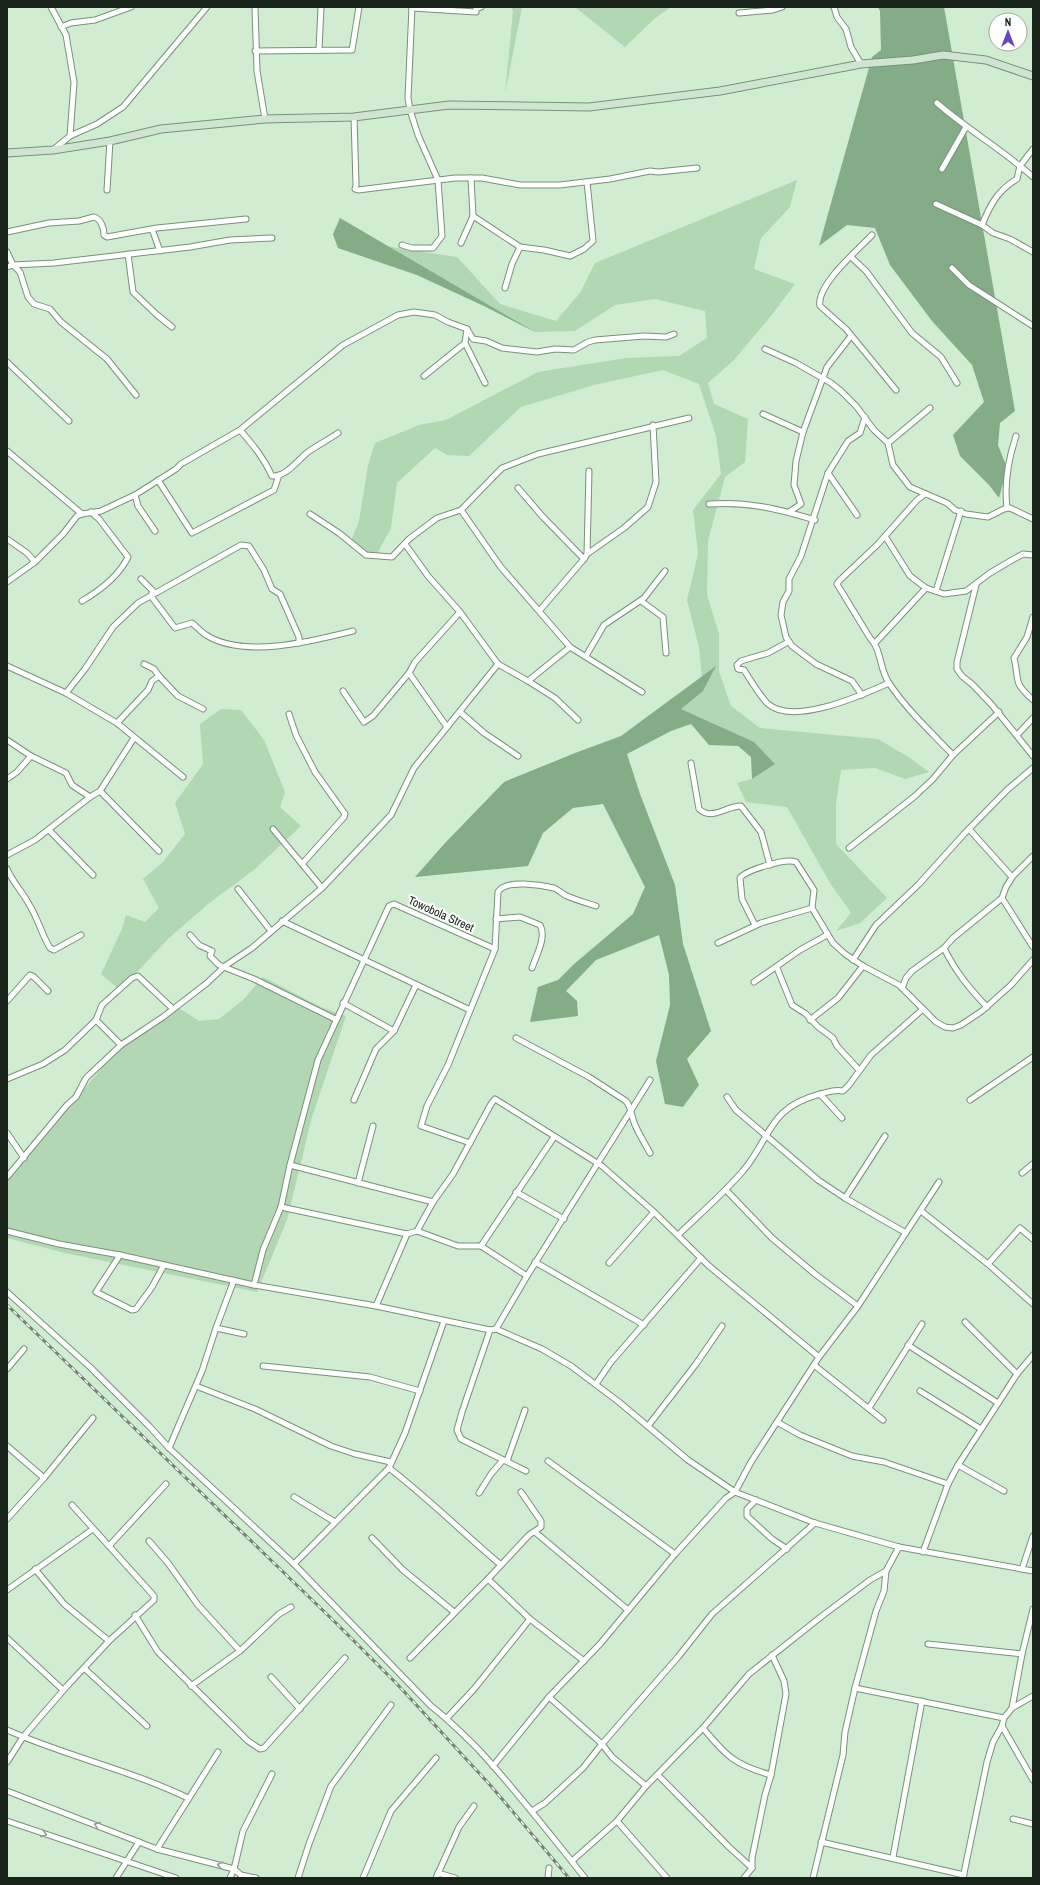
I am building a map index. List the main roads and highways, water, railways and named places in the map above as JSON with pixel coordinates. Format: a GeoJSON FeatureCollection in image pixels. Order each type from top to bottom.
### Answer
{"type":"FeatureCollection","features":[{"type":"Feature","properties":{"kind":"main road"},"geometry":{"type":"LineString","coordinates":[[7,153],[53,150],[110,141],[161,129],[264,119],[354,117],[450,105],[589,107],[720,91],[861,64],[912,60],[942,55],[986,60],[1033,76]]}},
{"type":"Feature","properties":{"kind":"railway"},"geometry":{"type":"LineString","coordinates":[[7,1305],[337,1624],[397,1684],[491,1786],[569,1878]]}}]}
